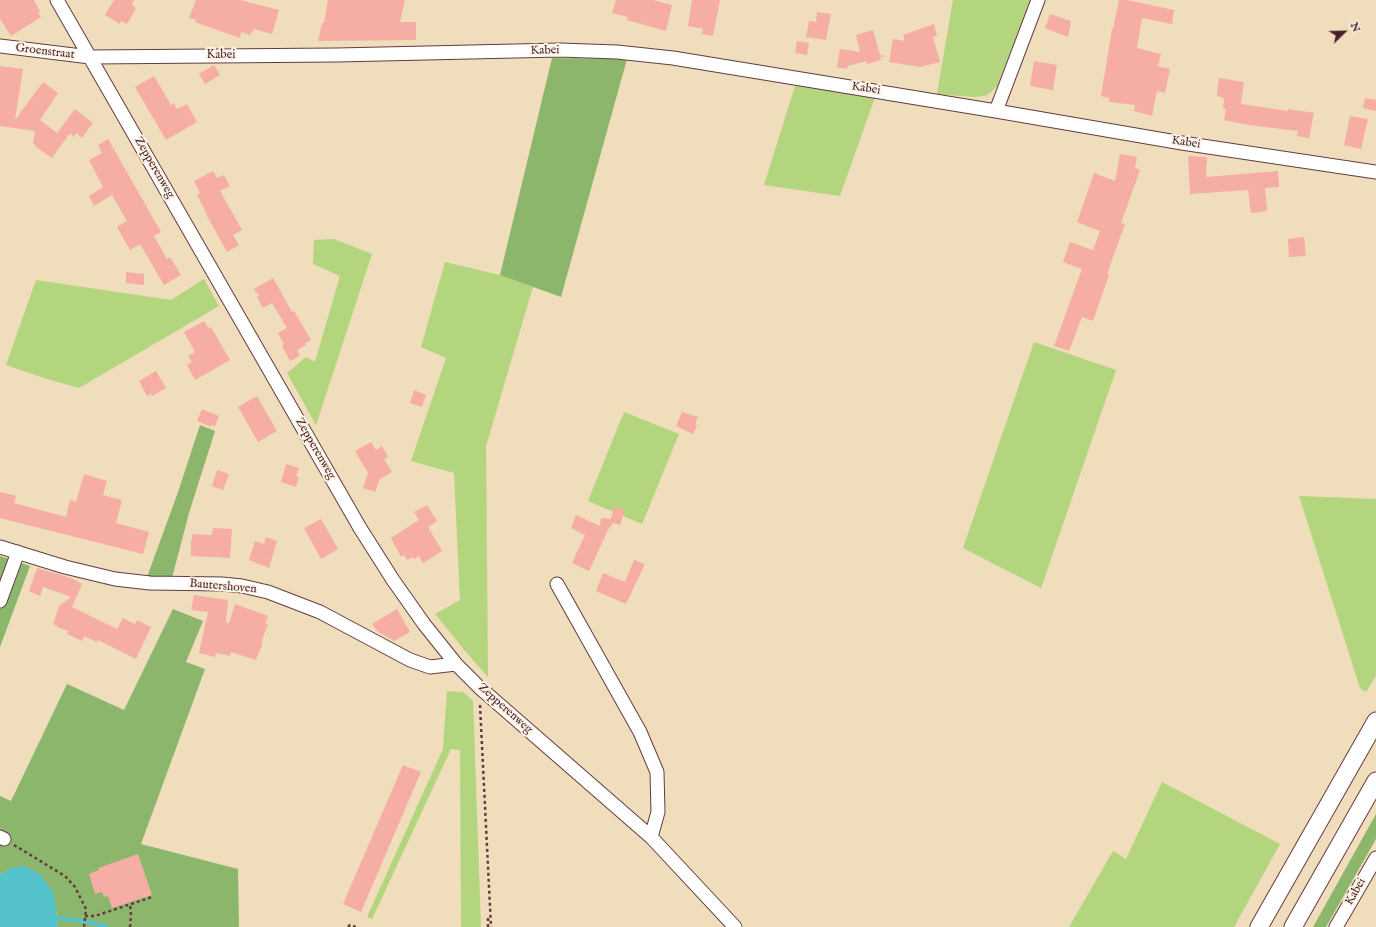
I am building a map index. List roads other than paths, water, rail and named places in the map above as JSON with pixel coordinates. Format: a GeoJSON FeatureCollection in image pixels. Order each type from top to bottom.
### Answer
{"type":"FeatureCollection","features":[{"type":"Feature","properties":{"kind":"main road"},"geometry":{"type":"LineString","coordinates":[[1259,927],[1376,721]]}},
{"type":"Feature","properties":{"kind":"main road"},"geometry":{"type":"LineString","coordinates":[[1293,927],[1376,781]]}},
{"type":"Feature","properties":{"kind":"street","name":"Zepperenweg"},"geometry":{"type":"LineString","coordinates":[[57,0],[360,528],[393,580],[424,624],[456,664],[479,687],[651,837],[735,927]]}},
{"type":"Feature","properties":{"kind":"street"},"geometry":{"type":"LineString","coordinates":[[996,110],[1038,0]]}},
{"type":"Feature","properties":{"kind":"street","name":"Groenstraat"},"geometry":{"type":"LineString","coordinates":[[0,46],[90,57]]}},
{"type":"Feature","properties":{"kind":"street","name":"Kabei"},"geometry":{"type":"LineString","coordinates":[[90,57],[344,55],[560,50],[617,52],[673,58],[996,110],[1182,143],[1376,172]]}},
{"type":"Feature","properties":{"kind":"street","name":"Bautershoven"},"geometry":{"type":"LineString","coordinates":[[0,547],[65,567],[116,579],[150,583],[222,584],[242,586],[268,592],[320,612],[410,660],[430,667],[456,664]]}},
{"type":"Feature","properties":{"kind":"street"},"geometry":{"type":"LineString","coordinates":[[0,601],[18,552]]}},
{"type":"Feature","properties":{"kind":"street"},"geometry":{"type":"LineString","coordinates":[[557,584],[640,732],[657,772],[658,812],[651,837]]}},
{"type":"Feature","properties":{"kind":"street","name":"Kabei"},"geometry":{"type":"LineString","coordinates":[[1336,927],[1376,858]]}},
{"type":"Feature","properties":{"kind":"water"},"geometry":{"type":"Polygon","coordinates":[[[24,866],[40,874],[54,894],[57,927],[0,927],[0,875],[11,868],[24,866]]]}},
{"type":"Feature","properties":{"kind":"waterway"},"geometry":{"type":"LineString","coordinates":[[57,918],[84,921],[107,927]]}}]}
